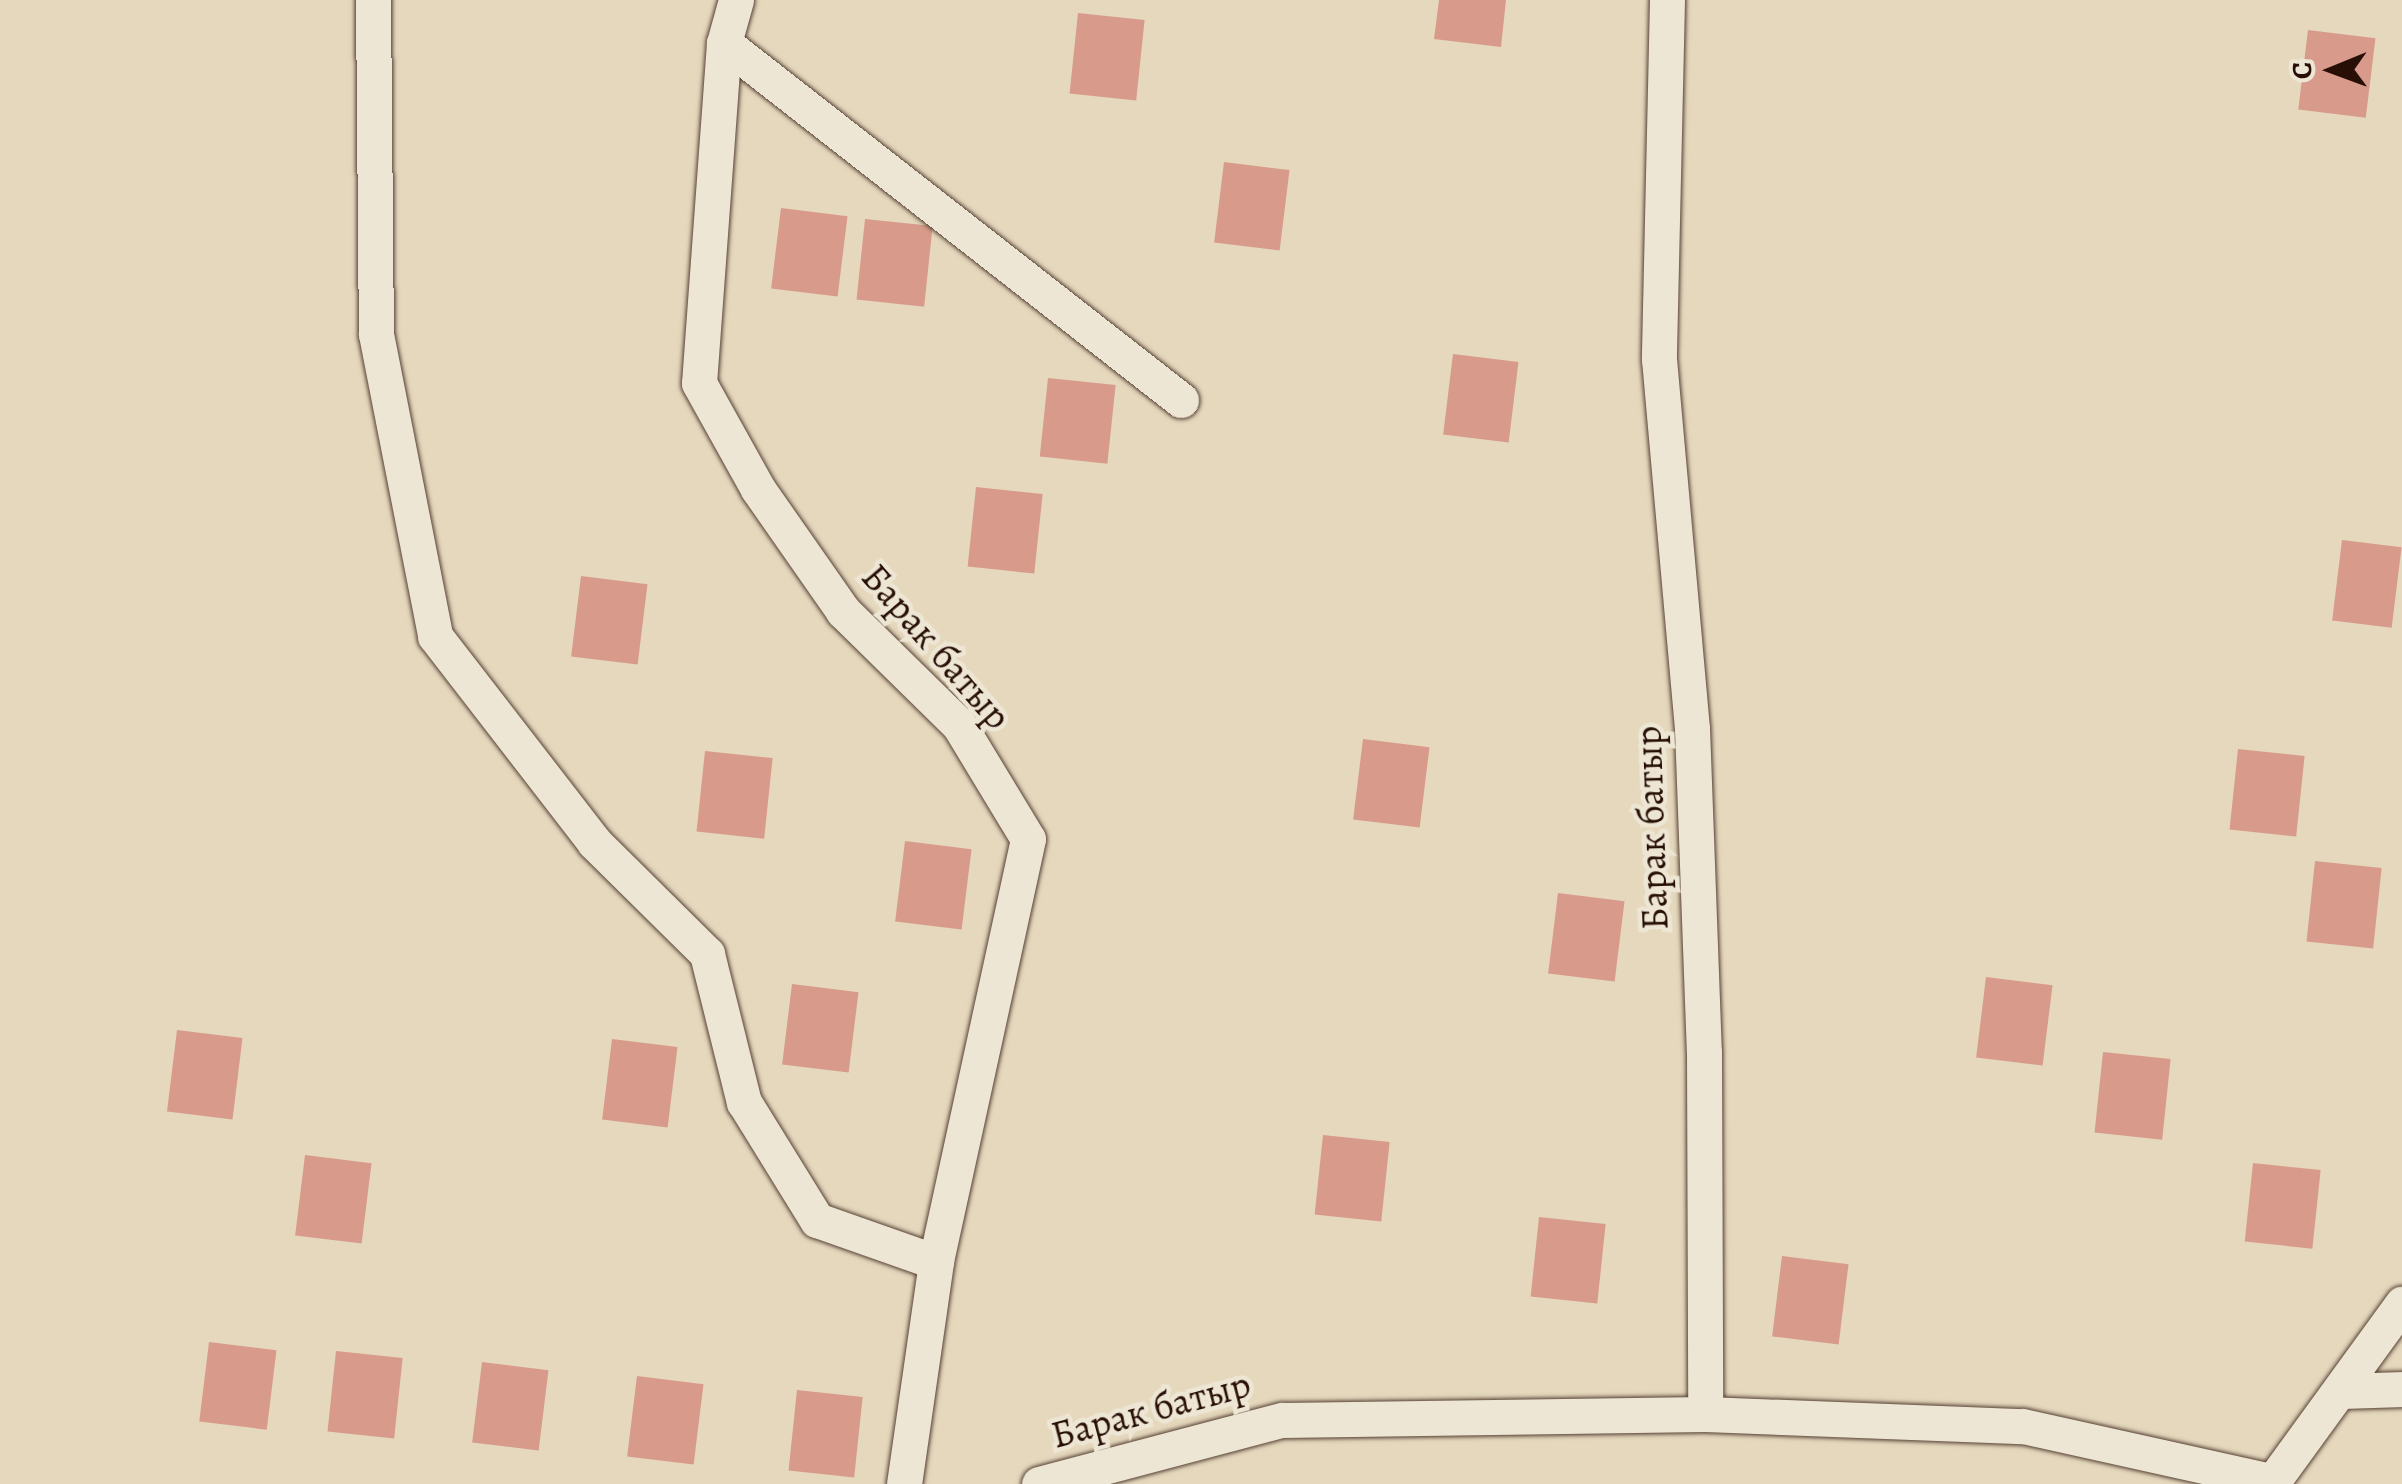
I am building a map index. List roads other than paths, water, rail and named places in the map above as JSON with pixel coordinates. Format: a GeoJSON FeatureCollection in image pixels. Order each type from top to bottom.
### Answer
{"type":"FeatureCollection","features":[{"type":"Feature","properties":{"kind":"street"},"geometry":{"type":"LineString","coordinates":[[373,0],[376,334],[435,636],[594,842],[708,954],[744,1102],[817,1220],[936,1262]]}},
{"type":"Feature","properties":{"kind":"street","name":"Барак батыр"},"geometry":{"type":"LineString","coordinates":[[736,0],[724,43],[699,383],[758,489],[844,610],[959,724],[1028,838],[936,1262],[904,1484]]}},
{"type":"Feature","properties":{"kind":"street","name":"Барак батыр"},"geometry":{"type":"LineString","coordinates":[[1666,0],[1659,359],[1692,728],[1704,1052],[1705,1414]]}},
{"type":"Feature","properties":{"kind":"street"},"geometry":{"type":"LineString","coordinates":[[724,43],[1180,400]]}},
{"type":"Feature","properties":{"kind":"street","name":"Барак батыр"},"geometry":{"type":"LineString","coordinates":[[1040,1484],[1282,1420],[1705,1414],[2024,1426],[2271,1483],[2343,1391],[2402,1304]]}},
{"type":"Feature","properties":{"kind":"street"},"geometry":{"type":"LineString","coordinates":[[2343,1391],[2402,1388]]}}]}
